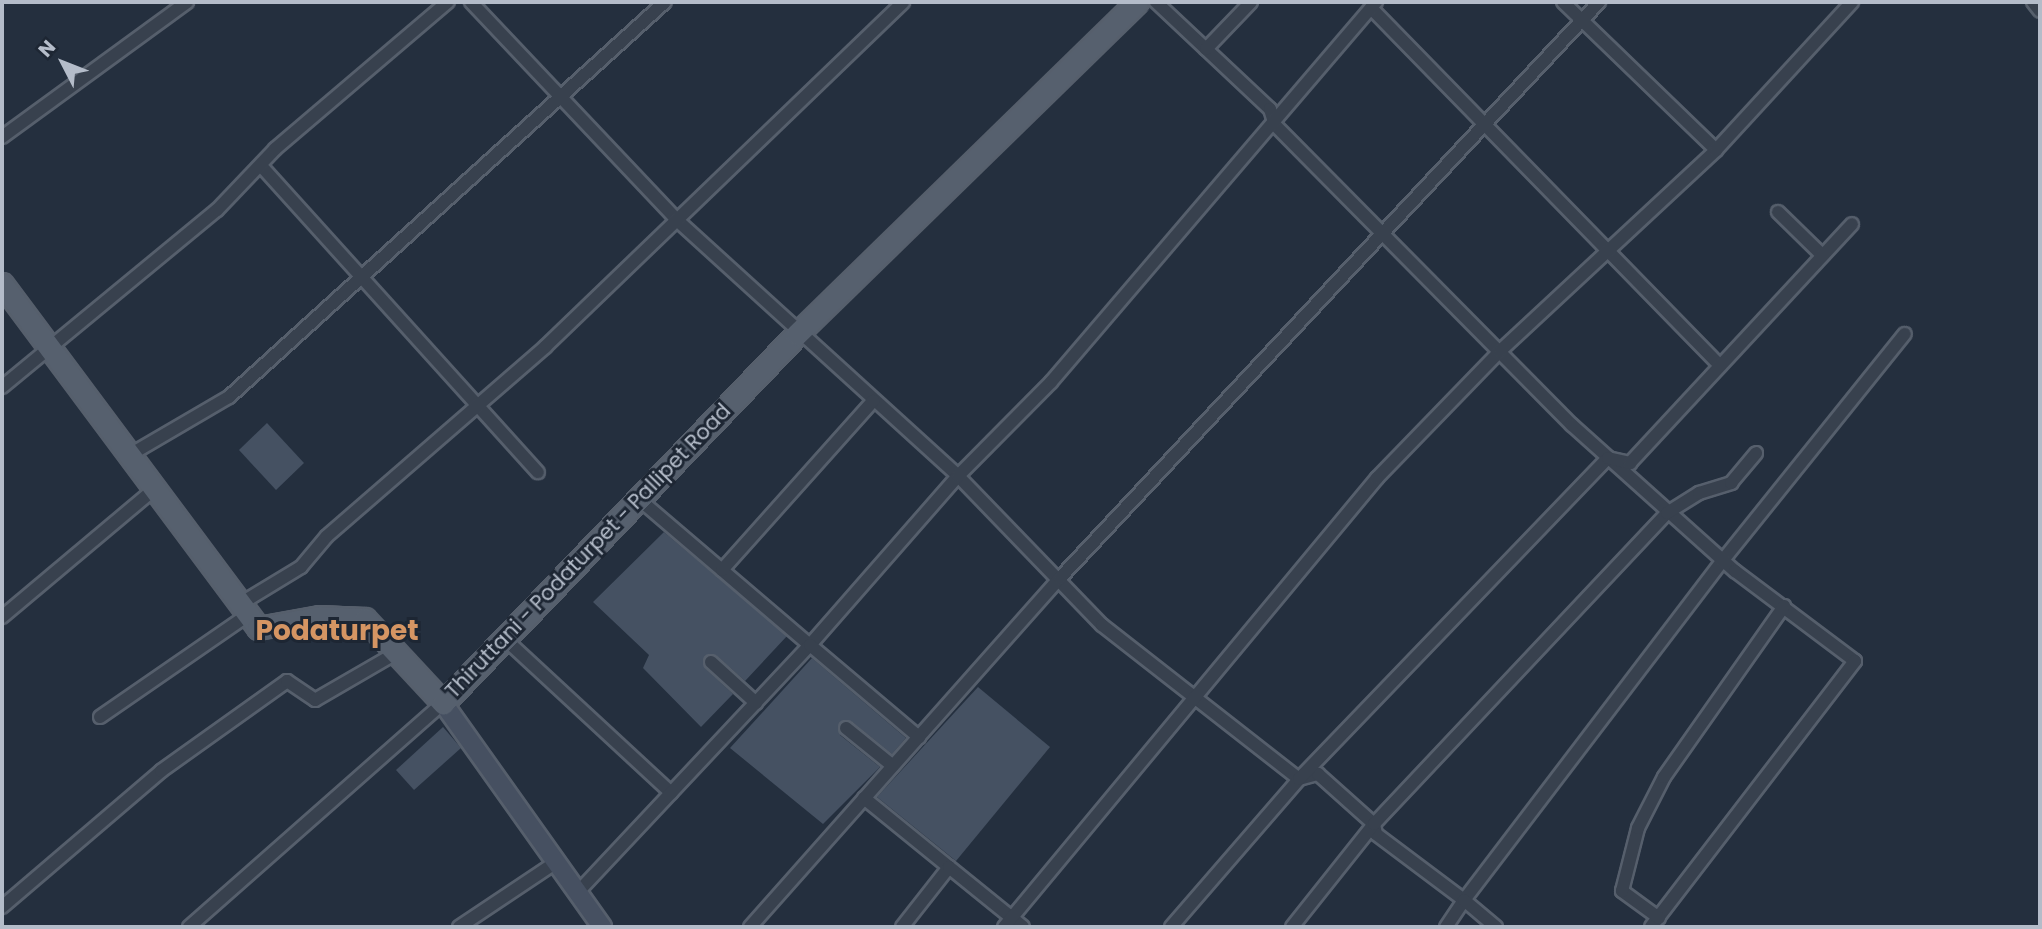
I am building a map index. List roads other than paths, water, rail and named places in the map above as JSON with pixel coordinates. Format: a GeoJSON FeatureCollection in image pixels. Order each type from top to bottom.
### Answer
{"type":"FeatureCollection","features":[{"type":"Feature","properties":{"kind":"main road","name":"Thiruttani - Podaturpet - Pallipet Road"},"geometry":{"type":"LineString","coordinates":[[244,609],[258,628],[319,617],[365,620],[443,703],[797,334],[1137,2]]}},
{"type":"Feature","properties":{"kind":"main road"},"geometry":{"type":"LineString","coordinates":[[2,284],[152,491],[244,609]]}},
{"type":"Feature","properties":{"kind":"main road"},"geometry":{"type":"LineString","coordinates":[[443,703],[552,864],[602,927]]}},
{"type":"Feature","properties":{"kind":"street"},"geometry":{"type":"LineString","coordinates":[[2,137],[187,2]]}},
{"type":"Feature","properties":{"kind":"street"},"geometry":{"type":"LineString","coordinates":[[2,387],[49,351],[263,167],[275,149],[448,2]]}},
{"type":"Feature","properties":{"kind":"street"},"geometry":{"type":"LineString","coordinates":[[471,2],[559,101],[677,220],[797,334],[958,476],[1060,578],[1102,625],[1298,779]]}},
{"type":"Feature","properties":{"kind":"street"},"geometry":{"type":"LineString","coordinates":[[128,456],[229,397],[559,101],[665,2]]}},
{"type":"Feature","properties":{"kind":"street"},"geometry":{"type":"LineString","coordinates":[[100,717],[301,567],[327,536],[480,405],[903,2]]}},
{"type":"Feature","properties":{"kind":"street"},"geometry":{"type":"LineString","coordinates":[[1156,2],[1270,109],[1275,125],[1382,228],[1500,351],[1667,513],[1723,560],[1784,606],[1855,661],[1655,922],[1622,891],[1638,828],[1664,777],[1784,606]]}},
{"type":"Feature","properties":{"kind":"street"},"geometry":{"type":"LineString","coordinates":[[1206,49],[1251,2]]}},
{"type":"Feature","properties":{"kind":"street"},"geometry":{"type":"LineString","coordinates":[[1563,2],[1584,19],[1716,150]]}},
{"type":"Feature","properties":{"kind":"street"},"geometry":{"type":"LineString","coordinates":[[750,927],[1060,578],[1382,228],[1485,124],[1599,2]]}},
{"type":"Feature","properties":{"kind":"street"},"geometry":{"type":"LineString","coordinates":[[1007,924],[1377,478],[1500,351],[1716,150],[1852,2]]}},
{"type":"Feature","properties":{"kind":"street"},"geometry":{"type":"LineString","coordinates":[[2034,2],[2040,11]]}},
{"type":"Feature","properties":{"kind":"street"},"geometry":{"type":"LineString","coordinates":[[577,893],[810,645],[958,476],[1051,382],[1275,125],[1373,5],[1607,254],[1719,364]]}},
{"type":"Feature","properties":{"kind":"street"},"geometry":{"type":"LineString","coordinates":[[263,167],[538,472]]}},
{"type":"Feature","properties":{"kind":"street"},"geometry":{"type":"LineString","coordinates":[[1778,212],[1821,254]]}},
{"type":"Feature","properties":{"kind":"street"},"geometry":{"type":"LineString","coordinates":[[1608,457],[1630,463],[1821,254],[1852,224]]}},
{"type":"Feature","properties":{"kind":"street"},"geometry":{"type":"LineString","coordinates":[[1446,927],[1723,560],[1905,334]]}},
{"type":"Feature","properties":{"kind":"street"},"geometry":{"type":"LineString","coordinates":[[722,570],[873,401]]}},
{"type":"Feature","properties":{"kind":"street"},"geometry":{"type":"LineString","coordinates":[[1292,927],[1374,824],[1667,513],[1699,493],[1731,484],[1756,453]]}},
{"type":"Feature","properties":{"kind":"street"},"geometry":{"type":"LineString","coordinates":[[1171,927],[1298,779],[1608,457]]}},
{"type":"Feature","properties":{"kind":"street"},"geometry":{"type":"LineString","coordinates":[[2,617],[152,491]]}},
{"type":"Feature","properties":{"kind":"street"},"geometry":{"type":"LineString","coordinates":[[640,500],[919,737]]}},
{"type":"Feature","properties":{"kind":"street"},"geometry":{"type":"LineString","coordinates":[[506,640],[671,793]]}},
{"type":"Feature","properties":{"kind":"street"},"geometry":{"type":"LineString","coordinates":[[5,901],[161,771],[287,681],[315,700],[396,653]]}},
{"type":"Feature","properties":{"kind":"street"},"geometry":{"type":"LineString","coordinates":[[711,662],[756,703]]}},
{"type":"Feature","properties":{"kind":"street"},"geometry":{"type":"LineString","coordinates":[[189,927],[443,703]]}},
{"type":"Feature","properties":{"kind":"street"},"geometry":{"type":"LineString","coordinates":[[846,728],[893,766]]}},
{"type":"Feature","properties":{"kind":"street"},"geometry":{"type":"LineString","coordinates":[[1298,779],[1318,774],[1374,824],[1376,834],[1496,927]]}},
{"type":"Feature","properties":{"kind":"street"},"geometry":{"type":"LineString","coordinates":[[864,799],[949,867],[1007,924],[1023,927]]}},
{"type":"Feature","properties":{"kind":"street"},"geometry":{"type":"LineString","coordinates":[[459,927],[552,864]]}},
{"type":"Feature","properties":{"kind":"street"},"geometry":{"type":"LineString","coordinates":[[902,927],[949,867]]}},
{"type":"Feature","properties":{"kind":"district","name":"Podaturpet"},"geometry":{"type":"Point","coordinates":[337,631]}}]}
